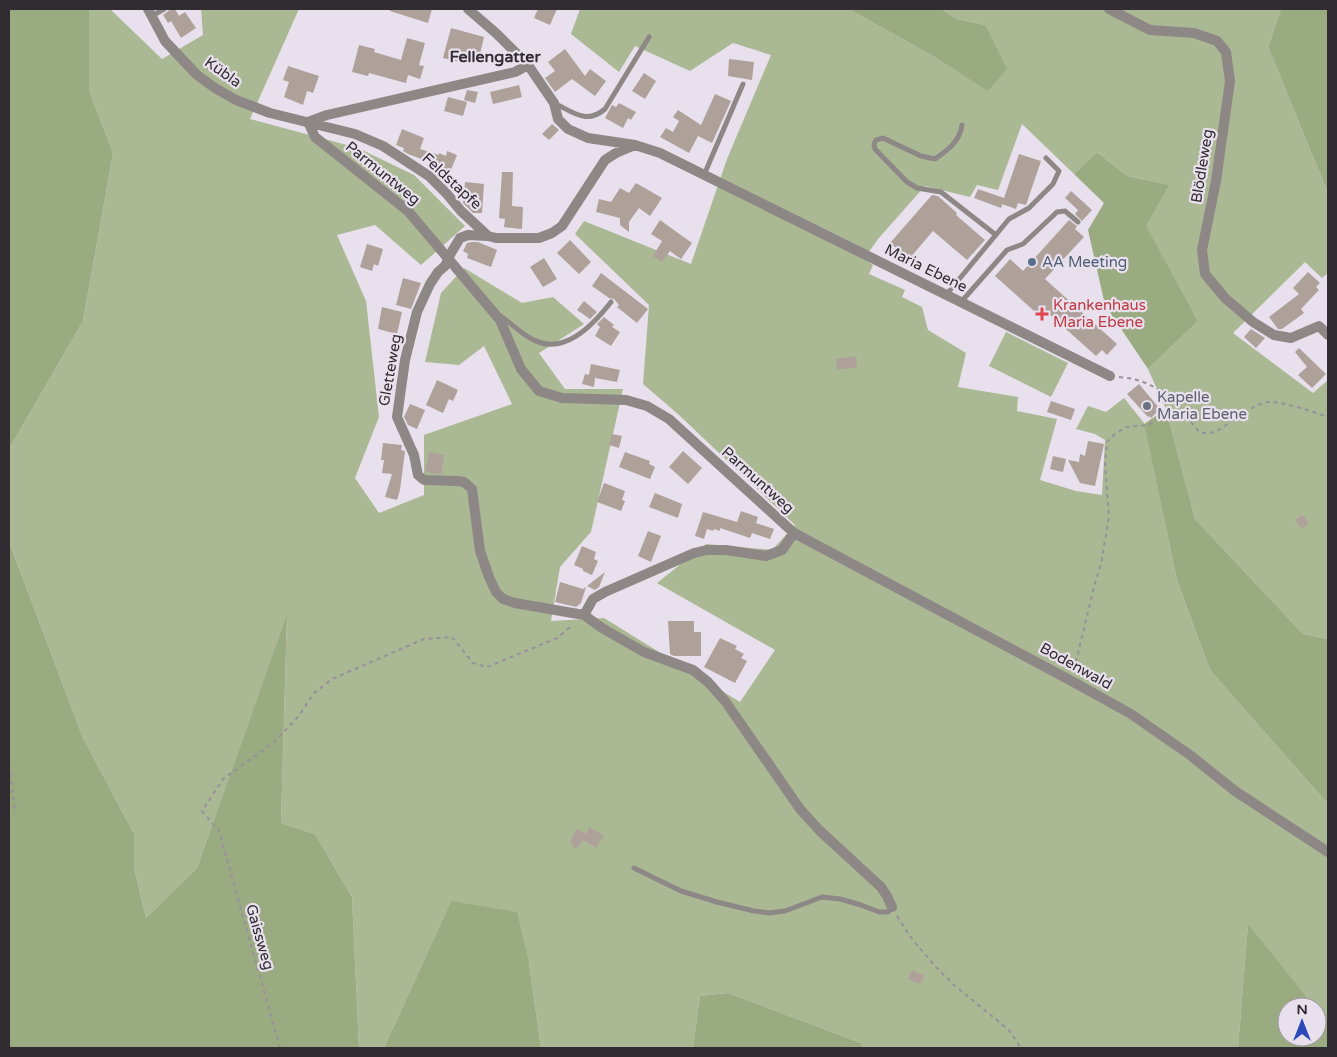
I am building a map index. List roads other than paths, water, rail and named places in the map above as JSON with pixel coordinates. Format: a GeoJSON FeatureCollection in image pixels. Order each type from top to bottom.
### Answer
{"type":"FeatureCollection","features":[{"type":"Feature","properties":{"kind":"street","name":"Maria Ebene"},"geometry":{"type":"LineString","coordinates":[[468,9],[497,34],[528,65],[554,103],[558,119],[568,129],[588,138],[635,145],[660,153],[1110,376]]}},
{"type":"Feature","properties":{"kind":"street","name":"Blödleweg"},"geometry":{"type":"LineString","coordinates":[[1109,9],[1150,30],[1194,33],[1217,41],[1226,52],[1230,81],[1216,181],[1202,250],[1205,274],[1226,298],[1253,322],[1274,335],[1292,338],[1319,326],[1328,334]]}},
{"type":"Feature","properties":{"kind":"street","name":"Kübla"},"geometry":{"type":"LineString","coordinates":[[150,12],[165,41],[197,75],[215,88],[236,100],[270,113],[308,122]]}},
{"type":"Feature","properties":{"kind":"street"},"geometry":{"type":"LineString","coordinates":[[308,122],[327,115],[516,72],[528,65]]}},
{"type":"Feature","properties":{"kind":"street","name":"Feldstapfe"},"geometry":{"type":"LineString","coordinates":[[308,122],[355,134],[383,146],[406,160],[429,176],[447,194],[460,211],[488,236]]}},
{"type":"Feature","properties":{"kind":"street","name":"Parmuntweg"},"geometry":{"type":"LineString","coordinates":[[308,122],[315,137],[408,211],[500,320],[521,369],[539,391],[562,398],[626,400],[647,406],[669,419],[794,533],[782,550],[766,556],[715,550],[694,553],[605,592],[593,600],[584,616]]}},
{"type":"Feature","properties":{"kind":"street","name":"Feldstapfe"},"geometry":{"type":"LineString","coordinates":[[448,259],[460,238],[468,235],[525,239],[539,238],[552,233],[562,226],[605,160],[635,145]]}},
{"type":"Feature","properties":{"kind":"street","name":"Gletteweg"},"geometry":{"type":"LineString","coordinates":[[448,259],[423,297],[417,312],[401,379],[397,417],[414,455],[418,474],[424,480],[457,480],[464,482],[472,489],[480,551],[496,592],[503,599],[514,603],[584,616]]}},
{"type":"Feature","properties":{"kind":"street","name":"Bodenwald"},"geometry":{"type":"LineString","coordinates":[[794,533],[1068,678],[1131,714],[1190,755],[1235,791],[1328,852]]}},
{"type":"Feature","properties":{"kind":"street"},"geometry":{"type":"LineString","coordinates":[[584,616],[644,652],[693,670],[708,682],[725,701],[800,809],[881,887],[892,908]]}},
{"type":"Feature","properties":{"kind":"lane"},"geometry":{"type":"LineString","coordinates":[[150,12],[164,9]]}},
{"type":"Feature","properties":{"kind":"lane"},"geometry":{"type":"LineString","coordinates":[[554,103],[578,115],[587,117],[597,115],[605,109],[649,37]]}},
{"type":"Feature","properties":{"kind":"lane"},"geometry":{"type":"LineString","coordinates":[[704,175],[743,84]]}},
{"type":"Feature","properties":{"kind":"lane"},"geometry":{"type":"LineString","coordinates":[[962,125],[956,142],[935,159],[921,156],[883,138],[876,140],[874,144],[875,148],[906,182],[917,188],[942,192],[996,235]]}},
{"type":"Feature","properties":{"kind":"lane"},"geometry":{"type":"LineString","coordinates":[[946,295],[1009,219],[1029,208],[1053,184],[1059,171],[1046,158]]}},
{"type":"Feature","properties":{"kind":"lane"},"geometry":{"type":"LineString","coordinates":[[962,302],[1007,250],[1023,244],[1057,212],[1065,211],[1078,222]]}},
{"type":"Feature","properties":{"kind":"lane"},"geometry":{"type":"LineString","coordinates":[[490,309],[510,321],[531,339],[548,344],[566,341],[581,334],[596,322],[611,302]]}},
{"type":"Feature","properties":{"kind":"lane"},"geometry":{"type":"LineString","coordinates":[[634,868],[681,891],[717,902],[769,913],[785,911],[822,897],[840,899],[879,912],[888,912],[892,908]]}},
{"type":"Feature","properties":{"kind":"place","name":"AA Meeting"},"geometry":{"type":"Point","coordinates":[1032,262]}},
{"type":"Feature","properties":{"kind":"place","name":"Krankenhaus Maria Ebene"},"geometry":{"type":"Point","coordinates":[1042,314]}},
{"type":"Feature","properties":{"kind":"place","name":"Kapelle Maria Ebene"},"geometry":{"type":"Point","coordinates":[1147,406]}},
{"type":"Feature","properties":{"kind":"district","name":"Fellengatter"},"geometry":{"type":"Point","coordinates":[495,57]}}]}
